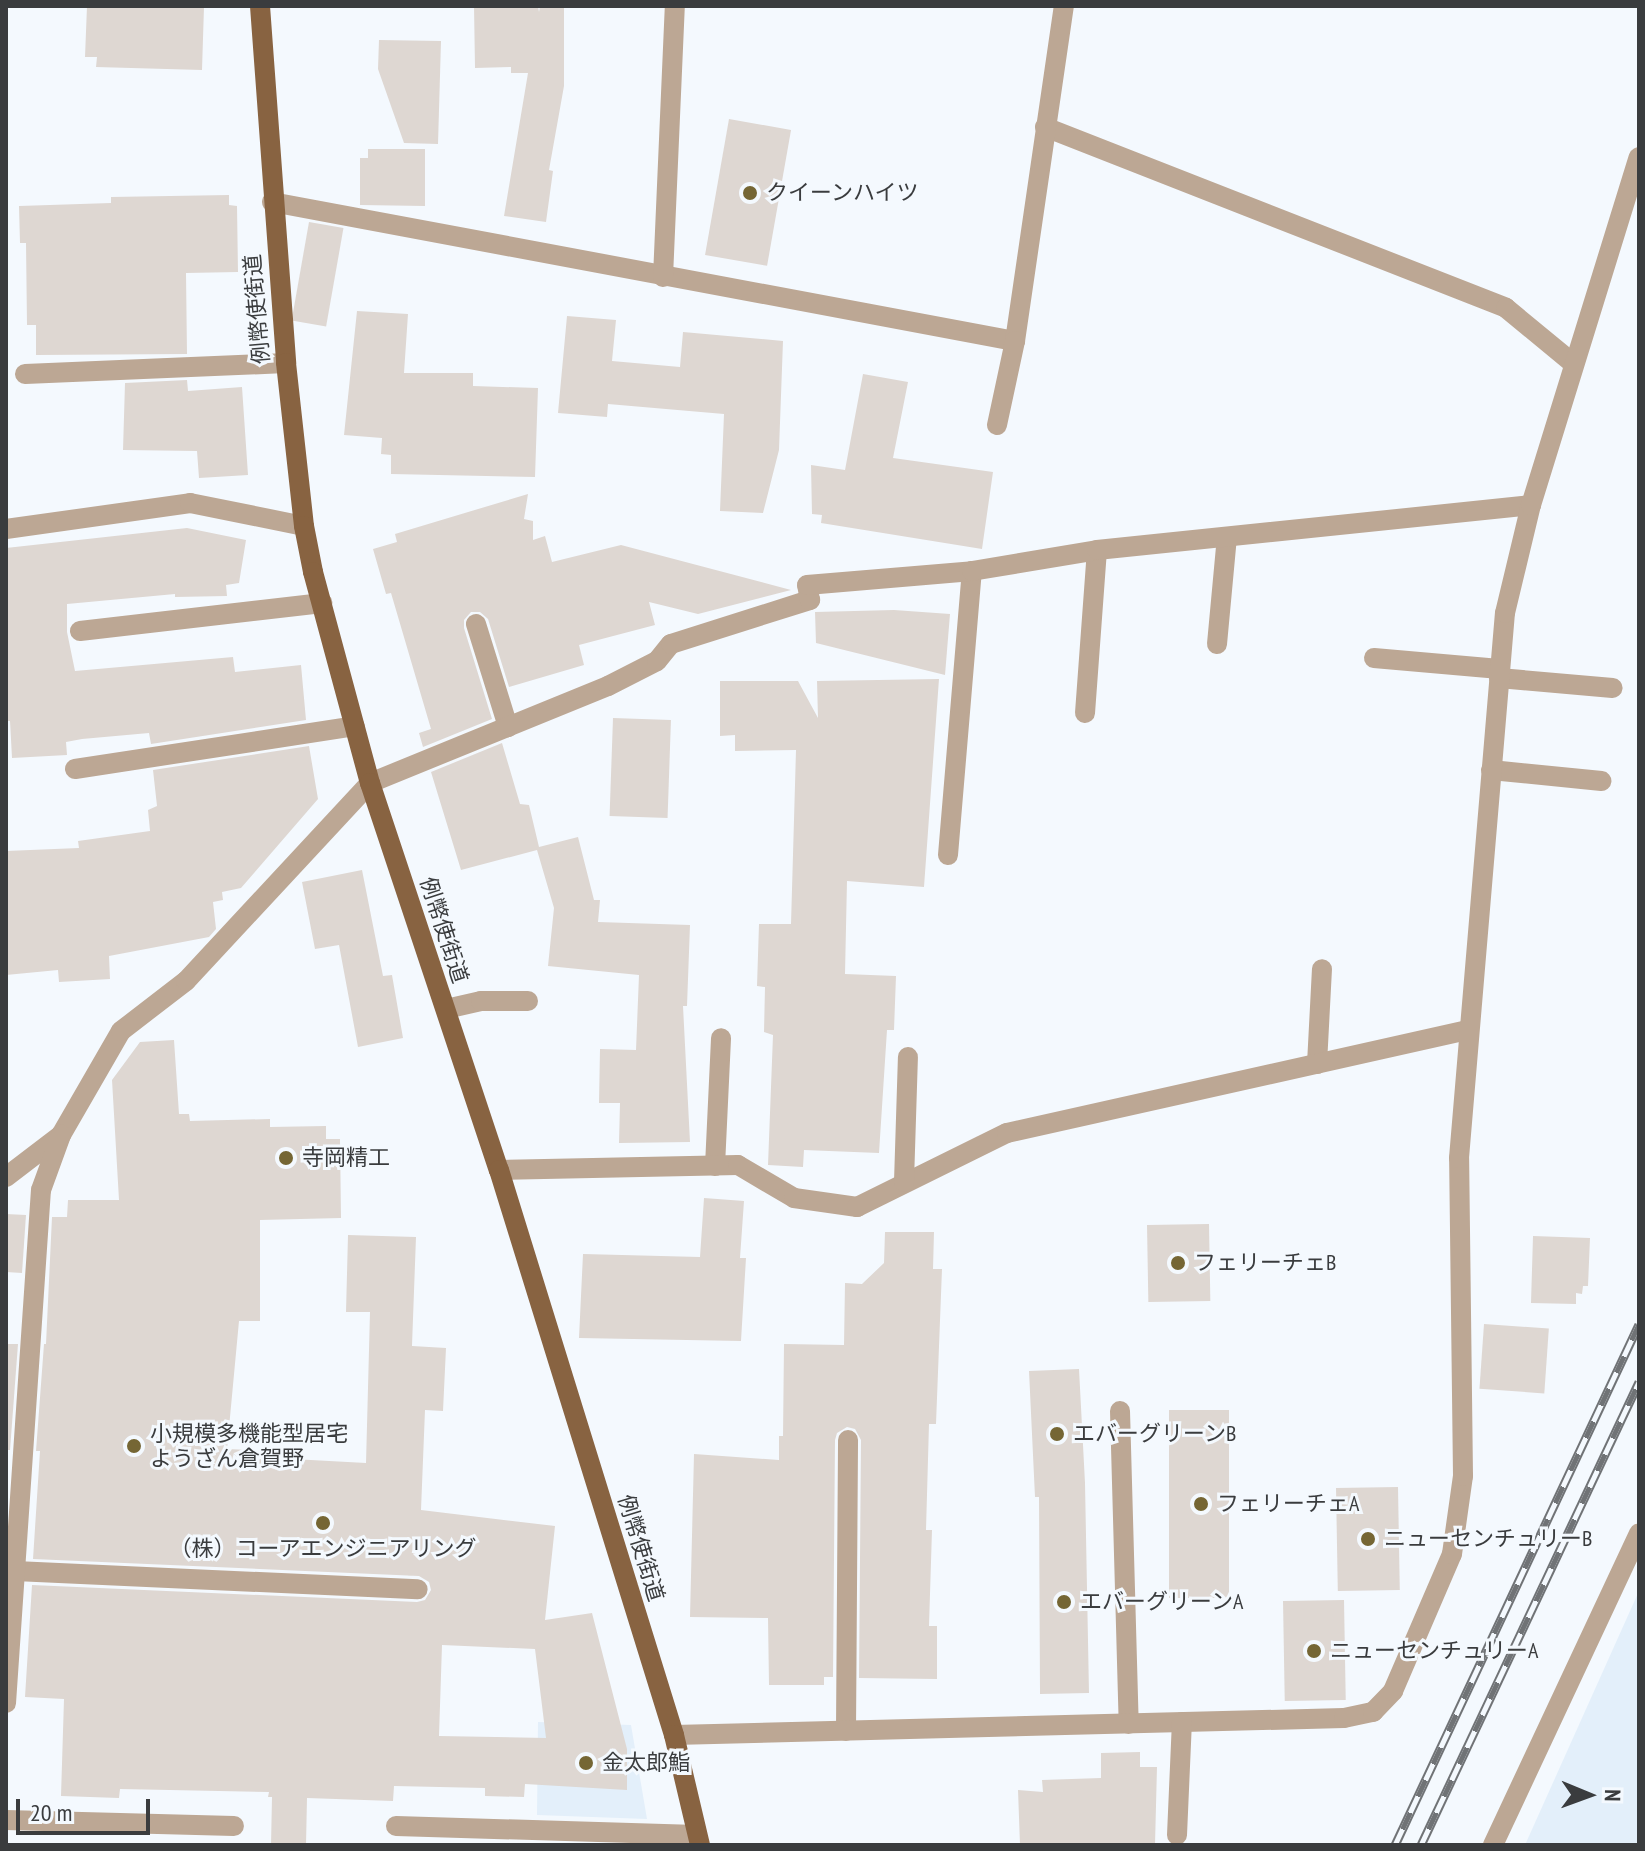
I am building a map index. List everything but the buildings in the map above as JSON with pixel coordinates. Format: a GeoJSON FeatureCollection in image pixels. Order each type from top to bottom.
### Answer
{"type":"FeatureCollection","features":[{"type":"Feature","properties":{"kind":"main road","name":"例幣使街道"},"geometry":{"type":"LineString","coordinates":[[260,6],[286,363],[304,526],[322,603],[370,783],[499,1170],[674,1735],[699,1840]]}},
{"type":"Feature","properties":{"kind":"street"},"geometry":{"type":"LineString","coordinates":[[663,277],[675,6]]}},
{"type":"Feature","properties":{"kind":"street"},"geometry":{"type":"LineString","coordinates":[[997,425],[1015,341],[1064,6]]}},
{"type":"Feature","properties":{"kind":"street"},"geometry":{"type":"LineString","coordinates":[[1045,127],[1506,308],[1574,364]]}},
{"type":"Feature","properties":{"kind":"street"},"geometry":{"type":"LineString","coordinates":[[674,1735],[1344,1718],[1373,1712],[1393,1691],[1452,1554],[1463,1476],[1459,1158],[1505,613],[1531,505],[1639,157]]}},
{"type":"Feature","properties":{"kind":"street"},"geometry":{"type":"LineString","coordinates":[[272,202],[1015,341]]}},
{"type":"Feature","properties":{"kind":"street"},"geometry":{"type":"LineString","coordinates":[[25,374],[286,363]]}},
{"type":"Feature","properties":{"kind":"street"},"geometry":{"type":"LineString","coordinates":[[6,529],[190,503],[304,526]]}},
{"type":"Feature","properties":{"kind":"street"},"geometry":{"type":"LineString","coordinates":[[6,1703],[41,1190],[61,1135],[121,1031],[186,981],[370,783],[608,686],[657,661],[671,644],[810,600],[807,585],[972,571],[1097,550],[1531,505]]}},
{"type":"Feature","properties":{"kind":"street"},"geometry":{"type":"LineString","coordinates":[[1217,644],[1227,537]]}},
{"type":"Feature","properties":{"kind":"street"},"geometry":{"type":"LineString","coordinates":[[1085,713],[1097,550]]}},
{"type":"Feature","properties":{"kind":"street"},"geometry":{"type":"LineString","coordinates":[[948,855],[972,571]]}},
{"type":"Feature","properties":{"kind":"street"},"geometry":{"type":"LineString","coordinates":[[80,631],[322,603]]}},
{"type":"Feature","properties":{"kind":"street"},"geometry":{"type":"LineString","coordinates":[[476,624],[508,727]]}},
{"type":"Feature","properties":{"kind":"street"},"geometry":{"type":"LineString","coordinates":[[1374,658],[1613,688]]}},
{"type":"Feature","properties":{"kind":"street"},"geometry":{"type":"LineString","coordinates":[[75,769],[355,726]]}},
{"type":"Feature","properties":{"kind":"street"},"geometry":{"type":"LineString","coordinates":[[1491,770],[1601,781]]}},
{"type":"Feature","properties":{"kind":"street"},"geometry":{"type":"LineString","coordinates":[[1317,1064],[1322,969]]}},
{"type":"Feature","properties":{"kind":"street"},"geometry":{"type":"LineString","coordinates":[[446,1009],[481,1001],[528,1001]]}},
{"type":"Feature","properties":{"kind":"street"},"geometry":{"type":"LineString","coordinates":[[499,1170],[738,1165],[794,1198],[857,1207],[1007,1133],[1469,1030]]}},
{"type":"Feature","properties":{"kind":"street"},"geometry":{"type":"LineString","coordinates":[[715,1166],[721,1038]]}},
{"type":"Feature","properties":{"kind":"street"},"geometry":{"type":"LineString","coordinates":[[904,1182],[908,1057]]}},
{"type":"Feature","properties":{"kind":"street"},"geometry":{"type":"LineString","coordinates":[[6,1177],[61,1135]]}},
{"type":"Feature","properties":{"kind":"street"},"geometry":{"type":"LineString","coordinates":[[1120,1411],[1129,1724]]}},
{"type":"Feature","properties":{"kind":"street"},"geometry":{"type":"LineString","coordinates":[[846,1731],[848,1440]]}},
{"type":"Feature","properties":{"kind":"street"},"geometry":{"type":"LineString","coordinates":[[1493,1845],[1639,1533]]}},
{"type":"Feature","properties":{"kind":"street"},"geometry":{"type":"LineString","coordinates":[[15,1571],[418,1589]]}},
{"type":"Feature","properties":{"kind":"street"},"geometry":{"type":"LineString","coordinates":[[1177,1835],[1182,1722]]}},
{"type":"Feature","properties":{"kind":"street"},"geometry":{"type":"LineString","coordinates":[[6,1820],[234,1826]]}},
{"type":"Feature","properties":{"kind":"street"},"geometry":{"type":"LineString","coordinates":[[396,1826],[699,1840]]}},
{"type":"Feature","properties":{"kind":"shaded area"},"geometry":{"type":"Polygon","coordinates":[[[1639,1591],[1639,1845],[1525,1845],[1639,1591]]]}},
{"type":"Feature","properties":{"kind":"shaded area"},"geometry":{"type":"Polygon","coordinates":[[[538,1722],[631,1725],[647,1819],[537,1815],[538,1722]]]}},
{"type":"Feature","properties":{"kind":"railway"},"geometry":{"type":"LineString","coordinates":[[1395,1845],[1639,1324]]}},
{"type":"Feature","properties":{"kind":"railway"},"geometry":{"type":"LineString","coordinates":[[1421,1845],[1639,1382]]}},
{"type":"Feature","properties":{"kind":"place","name":"クイーンハイツ"},"geometry":{"type":"Point","coordinates":[750,193]}},
{"type":"Feature","properties":{"kind":"place","name":"寺岡精工"},"geometry":{"type":"Point","coordinates":[286,1158]}},
{"type":"Feature","properties":{"kind":"place","name":"フェリーチェB"},"geometry":{"type":"Point","coordinates":[1178,1263]}},
{"type":"Feature","properties":{"kind":"place","name":"エバーグリーンB"},"geometry":{"type":"Point","coordinates":[1057,1434]}},
{"type":"Feature","properties":{"kind":"place","name":"小規模多機能型居宅 ようざん倉賀野"},"geometry":{"type":"Point","coordinates":[134,1446]}},
{"type":"Feature","properties":{"kind":"place","name":"フェリーチェA"},"geometry":{"type":"Point","coordinates":[1201,1504]}},
{"type":"Feature","properties":{"kind":"place","name":"（株）コーアエンジニアリング"},"geometry":{"type":"Point","coordinates":[323,1523]}},
{"type":"Feature","properties":{"kind":"place","name":"ニューセンチュリーB"},"geometry":{"type":"Point","coordinates":[1368,1539]}},
{"type":"Feature","properties":{"kind":"place","name":"エバーグリーンA"},"geometry":{"type":"Point","coordinates":[1064,1602]}},
{"type":"Feature","properties":{"kind":"place","name":"ニューセンチュリーA"},"geometry":{"type":"Point","coordinates":[1314,1651]}},
{"type":"Feature","properties":{"kind":"place","name":"金太郎鮨"},"geometry":{"type":"Point","coordinates":[586,1763]}}]}
